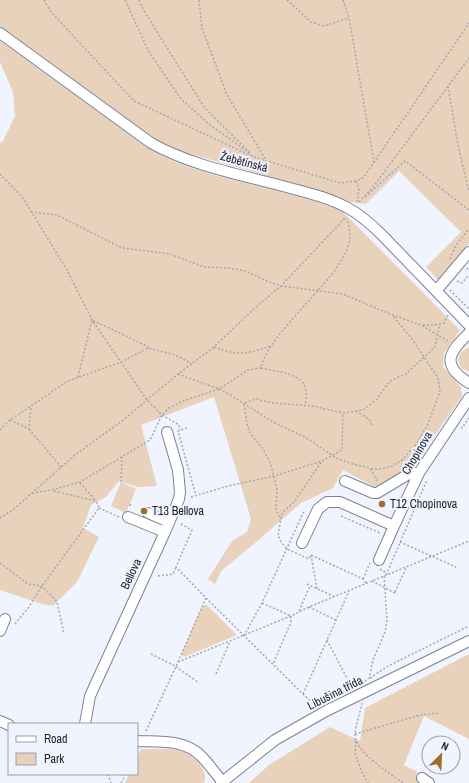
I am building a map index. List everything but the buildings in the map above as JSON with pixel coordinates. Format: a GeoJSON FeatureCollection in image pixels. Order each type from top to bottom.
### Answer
{"type":"FeatureCollection","features":[{"type":"Feature","properties":{"kind":"street","name":"Žebětínská"},"geometry":{"type":"LineString","coordinates":[[0,33],[151,143],[180,158],[355,207],[469,325]]}},
{"type":"Feature","properties":{"kind":"street"},"geometry":{"type":"LineString","coordinates":[[436,291],[453,277],[469,252]]}},
{"type":"Feature","properties":{"kind":"street"},"geometry":{"type":"LineString","coordinates":[[469,332],[455,347],[450,356],[451,366],[455,372],[469,383]]}},
{"type":"Feature","properties":{"kind":"street","name":"Chopinova"},"geometry":{"type":"LineString","coordinates":[[376,558],[469,398]]}},
{"type":"Feature","properties":{"kind":"street","name":"Bellova"},"geometry":{"type":"LineString","coordinates":[[86,723],[90,696],[165,532],[180,492],[178,470],[167,432]]}},
{"type":"Feature","properties":{"kind":"street"},"geometry":{"type":"LineString","coordinates":[[345,481],[373,493],[377,493],[412,473],[423,476]]}},
{"type":"Feature","properties":{"kind":"street"},"geometry":{"type":"LineString","coordinates":[[302,543],[318,509],[327,502],[340,502],[394,526]]}},
{"type":"Feature","properties":{"kind":"street"},"geometry":{"type":"LineString","coordinates":[[148,513],[169,522]]}},
{"type":"Feature","properties":{"kind":"street"},"geometry":{"type":"LineString","coordinates":[[129,517],[165,532]]}},
{"type":"Feature","properties":{"kind":"street"},"geometry":{"type":"LineString","coordinates":[[0,631],[5,619]]}},
{"type":"Feature","properties":{"kind":"street","name":"Libušina třída"},"geometry":{"type":"LineString","coordinates":[[223,782],[275,740],[326,711],[469,641]]}},
{"type":"Feature","properties":{"kind":"street"},"geometry":{"type":"LineString","coordinates":[[139,741],[175,742],[191,747],[201,755],[223,782]]}},
{"type":"Feature","properties":{"kind":"path"},"geometry":{"type":"LineString","coordinates":[[44,0],[51,12],[134,101],[254,157],[340,183],[356,181],[364,177],[469,23]]}},
{"type":"Feature","properties":{"kind":"path"},"geometry":{"type":"LineString","coordinates":[[125,0],[149,52],[181,99],[210,125],[254,157]]}},
{"type":"Feature","properties":{"kind":"path"},"geometry":{"type":"LineString","coordinates":[[139,0],[144,11],[204,107],[254,157]]}},
{"type":"Feature","properties":{"kind":"path"},"geometry":{"type":"LineString","coordinates":[[198,0],[202,28],[226,96],[266,160]]}},
{"type":"Feature","properties":{"kind":"path"},"geometry":{"type":"LineString","coordinates":[[287,0],[311,22],[324,26],[349,18]]}},
{"type":"Feature","properties":{"kind":"path"},"geometry":{"type":"LineString","coordinates":[[343,0],[349,18],[374,162]]}},
{"type":"Feature","properties":{"kind":"path"},"geometry":{"type":"LineString","coordinates":[[355,207],[373,187],[469,58]]}},
{"type":"Feature","properties":{"kind":"path"},"geometry":{"type":"LineString","coordinates":[[448,86],[458,145],[469,192]]}},
{"type":"Feature","properties":{"kind":"path"},"geometry":{"type":"LineString","coordinates":[[355,207],[405,161],[469,210]]}},
{"type":"Feature","properties":{"kind":"path"},"geometry":{"type":"LineString","coordinates":[[0,174],[23,198],[67,270],[92,320],[147,400],[162,415],[179,425],[180,430],[178,431],[196,496]]}},
{"type":"Feature","properties":{"kind":"path"},"geometry":{"type":"LineString","coordinates":[[355,207],[359,188],[356,181]]}},
{"type":"Feature","properties":{"kind":"path"},"geometry":{"type":"LineString","coordinates":[[31,212],[57,215],[122,248],[170,254],[204,267],[228,268],[246,271],[280,286],[343,294],[421,325],[455,347]]}},
{"type":"Feature","properties":{"kind":"path"},"geometry":{"type":"LineString","coordinates":[[0,518],[14,509],[75,455],[122,421],[178,374],[214,347],[280,286],[346,216],[349,228],[349,242],[340,263],[268,351],[261,368]]}},
{"type":"Feature","properties":{"kind":"path"},"geometry":{"type":"LineString","coordinates":[[469,229],[459,240],[451,253],[449,264],[453,277],[458,281],[462,283],[469,275]]}},
{"type":"Feature","properties":{"kind":"path"},"geometry":{"type":"LineString","coordinates":[[450,286],[449,288],[469,309]]}},
{"type":"Feature","properties":{"kind":"path"},"geometry":{"type":"LineString","coordinates":[[421,325],[434,326],[444,323],[447,320],[450,306]]}},
{"type":"Feature","properties":{"kind":"path"},"geometry":{"type":"LineString","coordinates":[[371,470],[392,466],[402,460],[415,446],[427,426],[440,392],[438,378],[423,358],[412,339],[393,315]]}},
{"type":"Feature","properties":{"kind":"path"},"geometry":{"type":"LineString","coordinates":[[92,320],[147,346],[148,348],[175,355],[191,364]]}},
{"type":"Feature","properties":{"kind":"path"},"geometry":{"type":"LineString","coordinates":[[78,378],[92,320]]}},
{"type":"Feature","properties":{"kind":"path"},"geometry":{"type":"LineString","coordinates":[[244,403],[256,399],[273,403],[313,406],[344,413],[363,410],[377,399],[390,381],[406,374],[435,347],[440,324]]}},
{"type":"Feature","properties":{"kind":"path"},"geometry":{"type":"LineString","coordinates":[[214,347],[231,353],[244,354],[272,346]]}},
{"type":"Feature","properties":{"kind":"path"},"geometry":{"type":"LineString","coordinates":[[0,430],[10,420],[68,381],[121,362],[148,348]]}},
{"type":"Feature","properties":{"kind":"path"},"geometry":{"type":"LineString","coordinates":[[32,493],[52,490],[80,482],[150,440],[162,415],[169,408],[184,401],[219,389],[248,370],[261,368],[299,378],[305,385],[306,406]]}},
{"type":"Feature","properties":{"kind":"path"},"geometry":{"type":"LineString","coordinates":[[178,374],[219,389],[273,422],[305,437],[333,455],[353,464],[366,467],[371,470],[377,481],[385,488]]}},
{"type":"Feature","properties":{"kind":"path"},"geometry":{"type":"LineString","coordinates":[[244,403],[250,433],[263,449],[271,465],[276,489],[276,510],[281,518]]}},
{"type":"Feature","properties":{"kind":"path"},"geometry":{"type":"LineString","coordinates":[[29,429],[31,406]]}},
{"type":"Feature","properties":{"kind":"path"},"geometry":{"type":"LineString","coordinates":[[356,411],[369,419],[372,425]]}},
{"type":"Feature","properties":{"kind":"path"},"geometry":{"type":"LineString","coordinates":[[191,497],[228,486],[274,476],[322,461],[333,455],[342,450],[344,413]]}},
{"type":"Feature","properties":{"kind":"path"},"geometry":{"type":"LineString","coordinates":[[457,424],[462,428],[469,418]]}},
{"type":"Feature","properties":{"kind":"path"},"geometry":{"type":"LineString","coordinates":[[10,420],[29,429],[61,467]]}},
{"type":"Feature","properties":{"kind":"path"},"geometry":{"type":"LineString","coordinates":[[180,430],[187,428]]}},
{"type":"Feature","properties":{"kind":"path"},"geometry":{"type":"LineString","coordinates":[[121,482],[122,457]]}},
{"type":"Feature","properties":{"kind":"path"},"geometry":{"type":"LineString","coordinates":[[311,555],[309,560],[287,549],[281,542],[278,535],[283,512],[294,502],[322,461]]}},
{"type":"Feature","properties":{"kind":"path"},"geometry":{"type":"LineString","coordinates":[[369,679],[373,660],[385,632],[387,621],[385,576],[400,542],[423,476]]}},
{"type":"Feature","properties":{"kind":"path"},"geometry":{"type":"LineString","coordinates":[[80,482],[96,501],[99,508],[125,520],[129,517]]}},
{"type":"Feature","properties":{"kind":"path"},"geometry":{"type":"LineString","coordinates":[[52,490],[96,501]]}},
{"type":"Feature","properties":{"kind":"path"},"geometry":{"type":"LineString","coordinates":[[15,624],[99,508]]}},
{"type":"Feature","properties":{"kind":"path"},"geometry":{"type":"LineString","coordinates":[[244,636],[262,603],[303,513],[309,509]]}},
{"type":"Feature","properties":{"kind":"path"},"geometry":{"type":"LineString","coordinates":[[341,516],[380,533],[382,536]]}},
{"type":"Feature","properties":{"kind":"path"},"geometry":{"type":"LineString","coordinates":[[158,576],[173,574],[192,530],[181,524]]}},
{"type":"Feature","properties":{"kind":"path"},"geometry":{"type":"LineString","coordinates":[[178,662],[230,640],[244,636],[469,540]]}},
{"type":"Feature","properties":{"kind":"path"},"geometry":{"type":"LineString","coordinates":[[400,542],[456,567]]}},
{"type":"Feature","properties":{"kind":"path"},"geometry":{"type":"LineString","coordinates":[[311,555],[363,579],[366,583]]}},
{"type":"Feature","properties":{"kind":"path"},"geometry":{"type":"LineString","coordinates":[[311,555],[317,589]]}},
{"type":"Feature","properties":{"kind":"path"},"geometry":{"type":"LineString","coordinates":[[363,579],[376,558]]}},
{"type":"Feature","properties":{"kind":"path"},"geometry":{"type":"LineString","coordinates":[[0,564],[28,584],[42,586],[57,602],[64,634]]}},
{"type":"Feature","properties":{"kind":"path"},"geometry":{"type":"LineString","coordinates":[[395,592],[407,566]]}},
{"type":"Feature","properties":{"kind":"path"},"geometry":{"type":"LineString","coordinates":[[176,567],[314,705],[351,686],[369,679],[388,666],[469,626]]}},
{"type":"Feature","properties":{"kind":"path"},"geometry":{"type":"LineString","coordinates":[[372,581],[397,594]]}},
{"type":"Feature","properties":{"kind":"path"},"geometry":{"type":"LineString","coordinates":[[307,584],[335,596]]}},
{"type":"Feature","properties":{"kind":"path"},"geometry":{"type":"LineString","coordinates":[[298,613],[310,586]]}},
{"type":"Feature","properties":{"kind":"path"},"geometry":{"type":"LineString","coordinates":[[303,694],[349,591]]}},
{"type":"Feature","properties":{"kind":"path"},"geometry":{"type":"LineString","coordinates":[[139,741],[178,662],[206,598]]}},
{"type":"Feature","properties":{"kind":"path"},"geometry":{"type":"LineString","coordinates":[[262,603],[291,616]]}},
{"type":"Feature","properties":{"kind":"path"},"geometry":{"type":"LineString","coordinates":[[309,607],[336,620]]}},
{"type":"Feature","properties":{"kind":"path"},"geometry":{"type":"LineString","coordinates":[[273,664],[291,622],[291,616]]}},
{"type":"Feature","properties":{"kind":"path"},"geometry":{"type":"LineString","coordinates":[[216,674],[230,640]]}},
{"type":"Feature","properties":{"kind":"path"},"geometry":{"type":"LineString","coordinates":[[327,640],[351,686]]}},
{"type":"Feature","properties":{"kind":"path"},"geometry":{"type":"LineString","coordinates":[[151,654],[175,666],[199,683]]}},
{"type":"Feature","properties":{"kind":"path"},"geometry":{"type":"LineString","coordinates":[[364,692],[355,734],[355,754],[368,783]]}},
{"type":"Feature","properties":{"kind":"path"},"geometry":{"type":"LineString","coordinates":[[355,734],[420,715],[440,713]]}},
{"type":"Feature","properties":{"kind":"path"},"geometry":{"type":"LineString","coordinates":[[356,741],[370,759],[403,783]]}},
{"type":"Feature","properties":{"kind":"green space"},"geometry":{"type":"Polygon","coordinates":[[[0,0],[469,0],[469,243],[457,260],[438,280],[426,267],[461,232],[399,171],[366,204],[351,202],[322,191],[183,152],[154,138],[0,26],[0,0]]]}},
{"type":"Feature","properties":{"kind":"green space"},"geometry":{"type":"Polygon","coordinates":[[[0,41],[148,148],[166,158],[198,170],[323,204],[343,212],[460,330],[444,353],[443,367],[461,387],[462,396],[415,464],[377,488],[343,470],[333,488],[301,503],[221,571],[215,584],[208,579],[232,541],[247,532],[251,519],[214,397],[141,425],[157,486],[138,487],[119,481],[106,497],[91,505],[83,528],[99,537],[77,582],[53,606],[42,604],[0,590],[0,143],[3,141],[15,116],[13,92],[0,62],[0,41]]]}},
{"type":"Feature","properties":{"kind":"green space"},"geometry":{"type":"Polygon","coordinates":[[[469,347],[469,372],[461,368],[458,360],[461,352],[469,347]]]}},
{"type":"Feature","properties":{"kind":"green space"},"geometry":{"type":"Polygon","coordinates":[[[121,482],[136,489],[126,513],[111,506],[121,482]]]}},
{"type":"Feature","properties":{"kind":"green space"},"geometry":{"type":"Polygon","coordinates":[[[207,605],[237,635],[184,657],[181,655],[202,606],[207,605]]]}},
{"type":"Feature","properties":{"kind":"green space"},"geometry":{"type":"Polygon","coordinates":[[[469,654],[469,739],[424,716],[404,765],[418,772],[416,775],[424,783],[249,783],[269,765],[330,727],[360,741],[365,708],[469,654]]]}},
{"type":"Feature","properties":{"kind":"green space"},"geometry":{"type":"Polygon","coordinates":[[[141,749],[167,749],[182,751],[195,759],[202,768],[205,776],[204,783],[125,783],[129,775],[138,775],[138,756],[141,749]]]}},
{"type":"Feature","properties":{"kind":"place","name":"T12 Chopinova"},"geometry":{"type":"Point","coordinates":[382,504]}},
{"type":"Feature","properties":{"kind":"place","name":"T13 Bellova"},"geometry":{"type":"Point","coordinates":[144,511]}}]}
